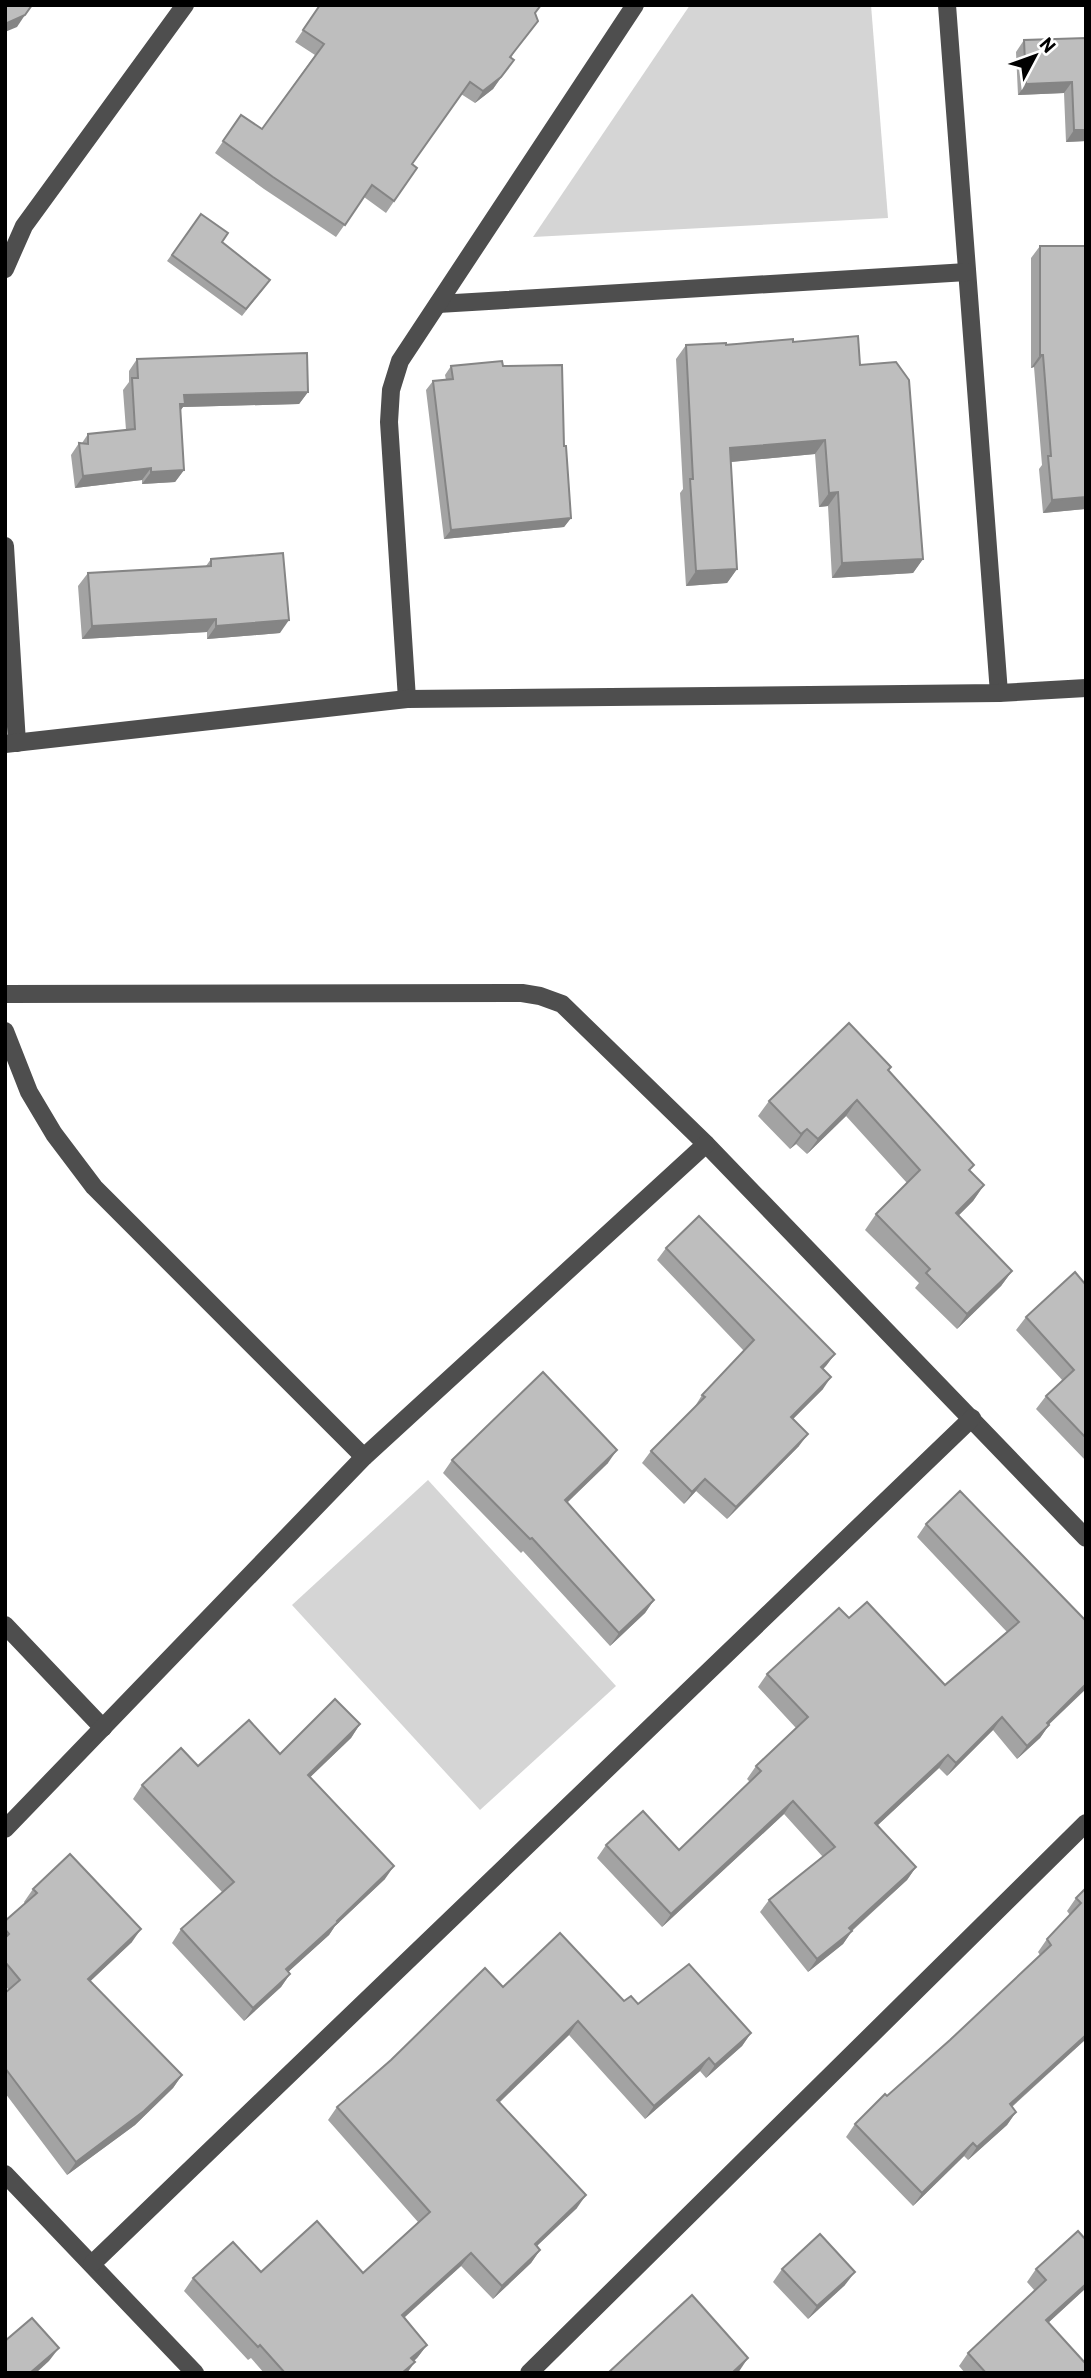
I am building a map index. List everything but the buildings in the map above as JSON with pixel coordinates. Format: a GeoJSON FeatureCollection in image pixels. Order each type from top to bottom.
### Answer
{"type":"FeatureCollection","features":[{"type":"Feature","properties":{"kind":"street"},"geometry":{"type":"LineString","coordinates":[[5,269],[24,226],[185,5]]}},
{"type":"Feature","properties":{"kind":"street"},"geometry":{"type":"LineString","coordinates":[[407,699],[389,422],[391,390],[400,361],[635,5]]}},
{"type":"Feature","properties":{"kind":"street"},"geometry":{"type":"LineString","coordinates":[[947,5],[999,693]]}},
{"type":"Feature","properties":{"kind":"street"},"geometry":{"type":"LineString","coordinates":[[438,304],[967,271]]}},
{"type":"Feature","properties":{"kind":"street"},"geometry":{"type":"LineString","coordinates":[[5,545],[11,744],[407,699],[999,693],[1086,688]]}},
{"type":"Feature","properties":{"kind":"street"},"geometry":{"type":"LineString","coordinates":[[5,995],[499,993],[540,996],[562,1004],[706,1144],[1086,1538]]}},
{"type":"Feature","properties":{"kind":"street"},"geometry":{"type":"LineString","coordinates":[[5,1031],[29,1092],[54,1135],[94,1187],[364,1457]]}},
{"type":"Feature","properties":{"kind":"street"},"geometry":{"type":"LineString","coordinates":[[5,1829],[364,1457],[706,1144]]}},
{"type":"Feature","properties":{"kind":"street"},"geometry":{"type":"LineString","coordinates":[[92,2264],[972,1418]]}},
{"type":"Feature","properties":{"kind":"street"},"geometry":{"type":"LineString","coordinates":[[5,1625],[103,1728]]}},
{"type":"Feature","properties":{"kind":"street"},"geometry":{"type":"LineString","coordinates":[[530,2373],[1086,1823]]}},
{"type":"Feature","properties":{"kind":"street"},"geometry":{"type":"LineString","coordinates":[[5,2174],[195,2373]]}},
{"type":"Feature","properties":{"kind":"shaded area"},"geometry":{"type":"Polygon","coordinates":[[[690,5],[871,5],[888,218],[533,237],[690,5]]]}},
{"type":"Feature","properties":{"kind":"shaded area"},"geometry":{"type":"Polygon","coordinates":[[[428,1480],[616,1686],[480,1810],[292,1605],[428,1480]]]}}]}
